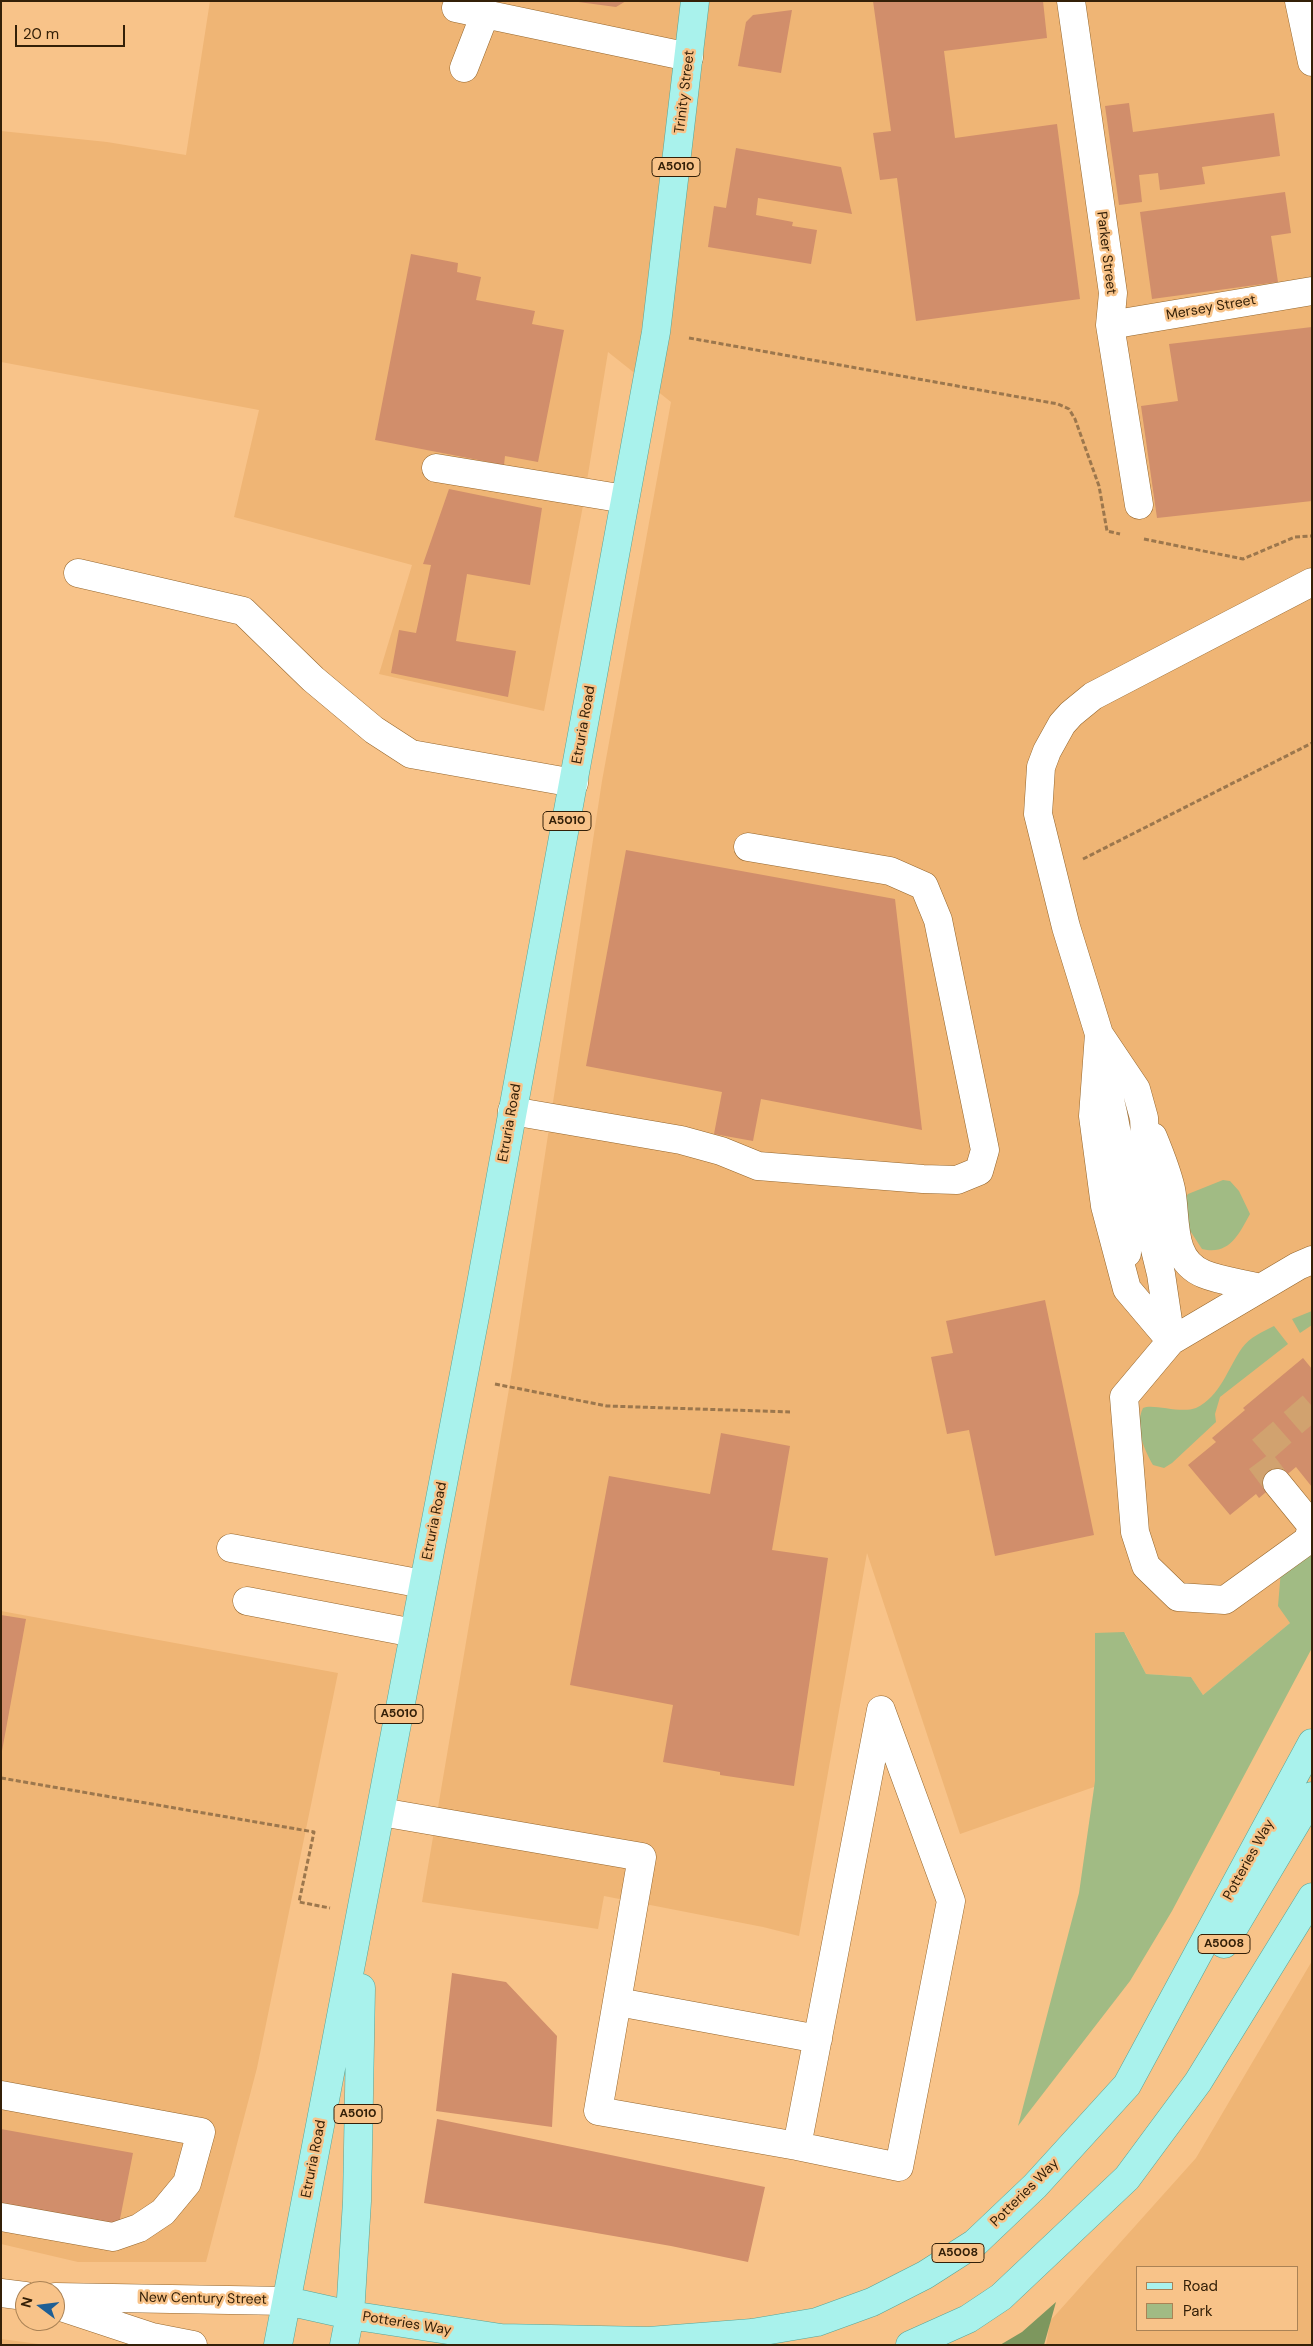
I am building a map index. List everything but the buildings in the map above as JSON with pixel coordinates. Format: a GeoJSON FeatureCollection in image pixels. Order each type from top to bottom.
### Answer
{"type":"FeatureCollection","features":[{"type":"Feature","properties":{"kind":"main road","name":"Trinity Street"},"geometry":{"type":"LineString","coordinates":[[656,332],[696,1]]}},
{"type":"Feature","properties":{"kind":"main road","name":"Etruria Road"},"geometry":{"type":"LineString","coordinates":[[278,2345],[362,1914],[463,1378],[656,332]]}},
{"type":"Feature","properties":{"kind":"main road","name":"Potteries Way"},"geometry":{"type":"LineString","coordinates":[[350,2315],[501,2338],[649,2341],[752,2332],[817,2322],[872,2302],[925,2275],[975,2243],[1035,2186],[1127,2085],[1312,1743]]}},
{"type":"Feature","properties":{"kind":"main road","name":"A5008"},"geometry":{"type":"LineString","coordinates":[[1127,2085],[1219,1952],[1312,1796]]}},
{"type":"Feature","properties":{"kind":"main road"},"geometry":{"type":"LineString","coordinates":[[910,2345],[968,2319],[1001,2297],[1127,2178],[1198,2082],[1312,1897]]}},
{"type":"Feature","properties":{"kind":"main road","name":"Etruria Road"},"geometry":{"type":"LineString","coordinates":[[344,2345],[350,2315],[357,2201],[362,1914]]}},
{"type":"Feature","properties":{"kind":"main road","name":"New Century Street"},"geometry":{"type":"LineString","coordinates":[[287,2301],[350,2315]]}},
{"type":"Feature","properties":{"kind":"street","name":"Parker Street"},"geometry":{"type":"LineString","coordinates":[[1071,1],[1113,293],[1110,326],[1139,505]]}},
{"type":"Feature","properties":{"kind":"street"},"geometry":{"type":"LineString","coordinates":[[1300,1],[1312,62]]}},
{"type":"Feature","properties":{"kind":"street"},"geometry":{"type":"LineString","coordinates":[[456,8],[689,57]]}},
{"type":"Feature","properties":{"kind":"street"},"geometry":{"type":"LineString","coordinates":[[464,68],[485,14]]}},
{"type":"Feature","properties":{"kind":"street","name":"Mersey Street"},"geometry":{"type":"LineString","coordinates":[[1110,326],[1312,291]]}},
{"type":"Feature","properties":{"kind":"street"},"geometry":{"type":"LineString","coordinates":[[436,468],[625,499]]}},
{"type":"Feature","properties":{"kind":"street"},"geometry":{"type":"LineString","coordinates":[[78,573],[243,611],[313,678],[374,730],[411,754],[574,783]]}},
{"type":"Feature","properties":{"kind":"street"},"geometry":{"type":"LineString","coordinates":[[1171,1341],[1127,1289],[1104,1206],[1094,1116],[1098,1044],[1038,814],[1038,791],[1042,767],[1047,751],[1058,730],[1071,714],[1093,696],[1312,582]]}},
{"type":"Feature","properties":{"kind":"street"},"geometry":{"type":"LineString","coordinates":[[512,1111],[681,1140],[721,1151],[758,1166],[957,1180],[979,1171],[985,1150],[938,920],[924,886],[890,871],[748,847]]}},
{"type":"Feature","properties":{"kind":"street"},"geometry":{"type":"LineString","coordinates":[[1098,1044],[1136,1089],[1144,1118],[1161,1156],[1171,1188],[1177,1239],[1182,1254],[1190,1265],[1203,1274],[1260,1288]]}},
{"type":"Feature","properties":{"kind":"street"},"geometry":{"type":"LineString","coordinates":[[1144,1118],[1150,1230],[1161,1274],[1171,1341]]}},
{"type":"Feature","properties":{"kind":"street"},"geometry":{"type":"LineString","coordinates":[[1277,1483],[1312,1526],[1308,1540],[1225,1600],[1178,1597],[1146,1566],[1136,1532],[1124,1397],[1171,1341],[1260,1288],[1312,1260]]}},
{"type":"Feature","properties":{"kind":"street"},"geometry":{"type":"LineString","coordinates":[[231,1548],[423,1584]]}},
{"type":"Feature","properties":{"kind":"street"},"geometry":{"type":"LineString","coordinates":[[247,1601],[414,1633]]}},
{"type":"Feature","properties":{"kind":"street"},"geometry":{"type":"LineString","coordinates":[[381,1812],[642,1857],[598,2111],[797,2146],[900,2167],[951,1901],[881,1710],[797,2146]]}},
{"type":"Feature","properties":{"kind":"street"},"geometry":{"type":"LineString","coordinates":[[618,2002],[818,2039]]}},
{"type":"Feature","properties":{"kind":"street"},"geometry":{"type":"LineString","coordinates":[[1,2095],[201,2132],[187,2183],[163,2212],[139,2228],[113,2237],[1,2217]]}},
{"type":"Feature","properties":{"kind":"street"},"geometry":{"type":"LineString","coordinates":[[1,2293],[15,2295]]}},
{"type":"Feature","properties":{"kind":"street","name":"New Century Street"},"geometry":{"type":"LineString","coordinates":[[65,2296],[287,2301]]}},
{"type":"Feature","properties":{"kind":"street"},"geometry":{"type":"LineString","coordinates":[[65,2308],[152,2337],[193,2345]]}},
{"type":"Feature","properties":{"kind":"path"},"geometry":{"type":"LineString","coordinates":[[656,332],[1058,404],[1068,409],[1074,420],[1099,486],[1107,531],[1126,535]]}},
{"type":"Feature","properties":{"kind":"path"},"geometry":{"type":"LineString","coordinates":[[1136,537],[1243,559],[1295,537],[1312,536]]}},
{"type":"Feature","properties":{"kind":"path"},"geometry":{"type":"LineString","coordinates":[[1053,874],[1312,743]]}},
{"type":"Feature","properties":{"kind":"path"},"geometry":{"type":"LineString","coordinates":[[463,1378],[607,1406],[790,1412]]}},
{"type":"Feature","properties":{"kind":"path"},"geometry":{"type":"LineString","coordinates":[[1,1778],[314,1832],[299,1902],[362,1914]]}},
{"type":"Feature","properties":{"kind":"shaded area"},"geometry":{"type":"Polygon","coordinates":[[[210,1],[1312,1],[1312,1600],[1290,1623],[1203,1695],[1191,1677],[1146,1674],[1125,1633],[1111,1781],[960,1834],[867,1553],[799,1936],[763,1927],[604,1896],[598,1929],[422,1902],[512,1371],[602,781],[671,402],[608,352],[582,511],[544,711],[379,674],[412,565],[234,517],[259,410],[1,362],[1,131],[107,142],[186,155],[210,1]]]}},
{"type":"Feature","properties":{"kind":"shaded area"},"geometry":{"type":"Polygon","coordinates":[[[1,1611],[338,1673],[257,2068],[206,2262],[78,2262],[1,2244],[1,1611]]]}},
{"type":"Feature","properties":{"kind":"shaded area"},"geometry":{"type":"Polygon","coordinates":[[[1312,1961],[1312,2345],[1046,2345],[1050,2321],[1196,2158],[1312,1961]]]}},
{"type":"Feature","properties":{"kind":"shaded area"},"geometry":{"type":"Polygon","coordinates":[[[1,2339],[46,2345],[1,2345],[1,2339]]]}},
{"type":"Feature","properties":{"kind":"green space"},"geometry":{"type":"Polygon","coordinates":[[[1223,1180],[1230,1181],[1239,1191],[1250,1214],[1232,1242],[1219,1249],[1202,1249],[1187,1226],[1185,1198],[1188,1194],[1223,1180]]]}},
{"type":"Feature","properties":{"kind":"green space"},"geometry":{"type":"Polygon","coordinates":[[[1312,1311],[1312,1325],[1300,1333],[1292,1319],[1312,1311]]]}},
{"type":"Feature","properties":{"kind":"green space"},"geometry":{"type":"Polygon","coordinates":[[[1274,1326],[1288,1344],[1220,1397],[1215,1414],[1216,1422],[1172,1463],[1164,1468],[1153,1465],[1141,1438],[1140,1415],[1143,1408],[1190,1410],[1204,1403],[1223,1381],[1245,1344],[1256,1335],[1274,1326]]]}},
{"type":"Feature","properties":{"kind":"green space"},"geometry":{"type":"Polygon","coordinates":[[[1312,1543],[1312,1648],[1172,1911],[1130,1981],[1018,2126],[1079,1893],[1095,1781],[1095,1633],[1124,1632],[1146,1674],[1191,1677],[1203,1695],[1290,1623],[1278,1606],[1281,1570],[1312,1543]]]}},
{"type":"Feature","properties":{"kind":"green space"},"geometry":{"type":"Polygon","coordinates":[[[1056,2302],[1044,2345],[1000,2345],[1022,2332],[1056,2302]]]}},
{"type":"Feature","properties":{"kind":"tunnel"},"geometry":{"type":"LineString","coordinates":[[1277,1483],[1256,1455],[1312,1406]]}}]}
